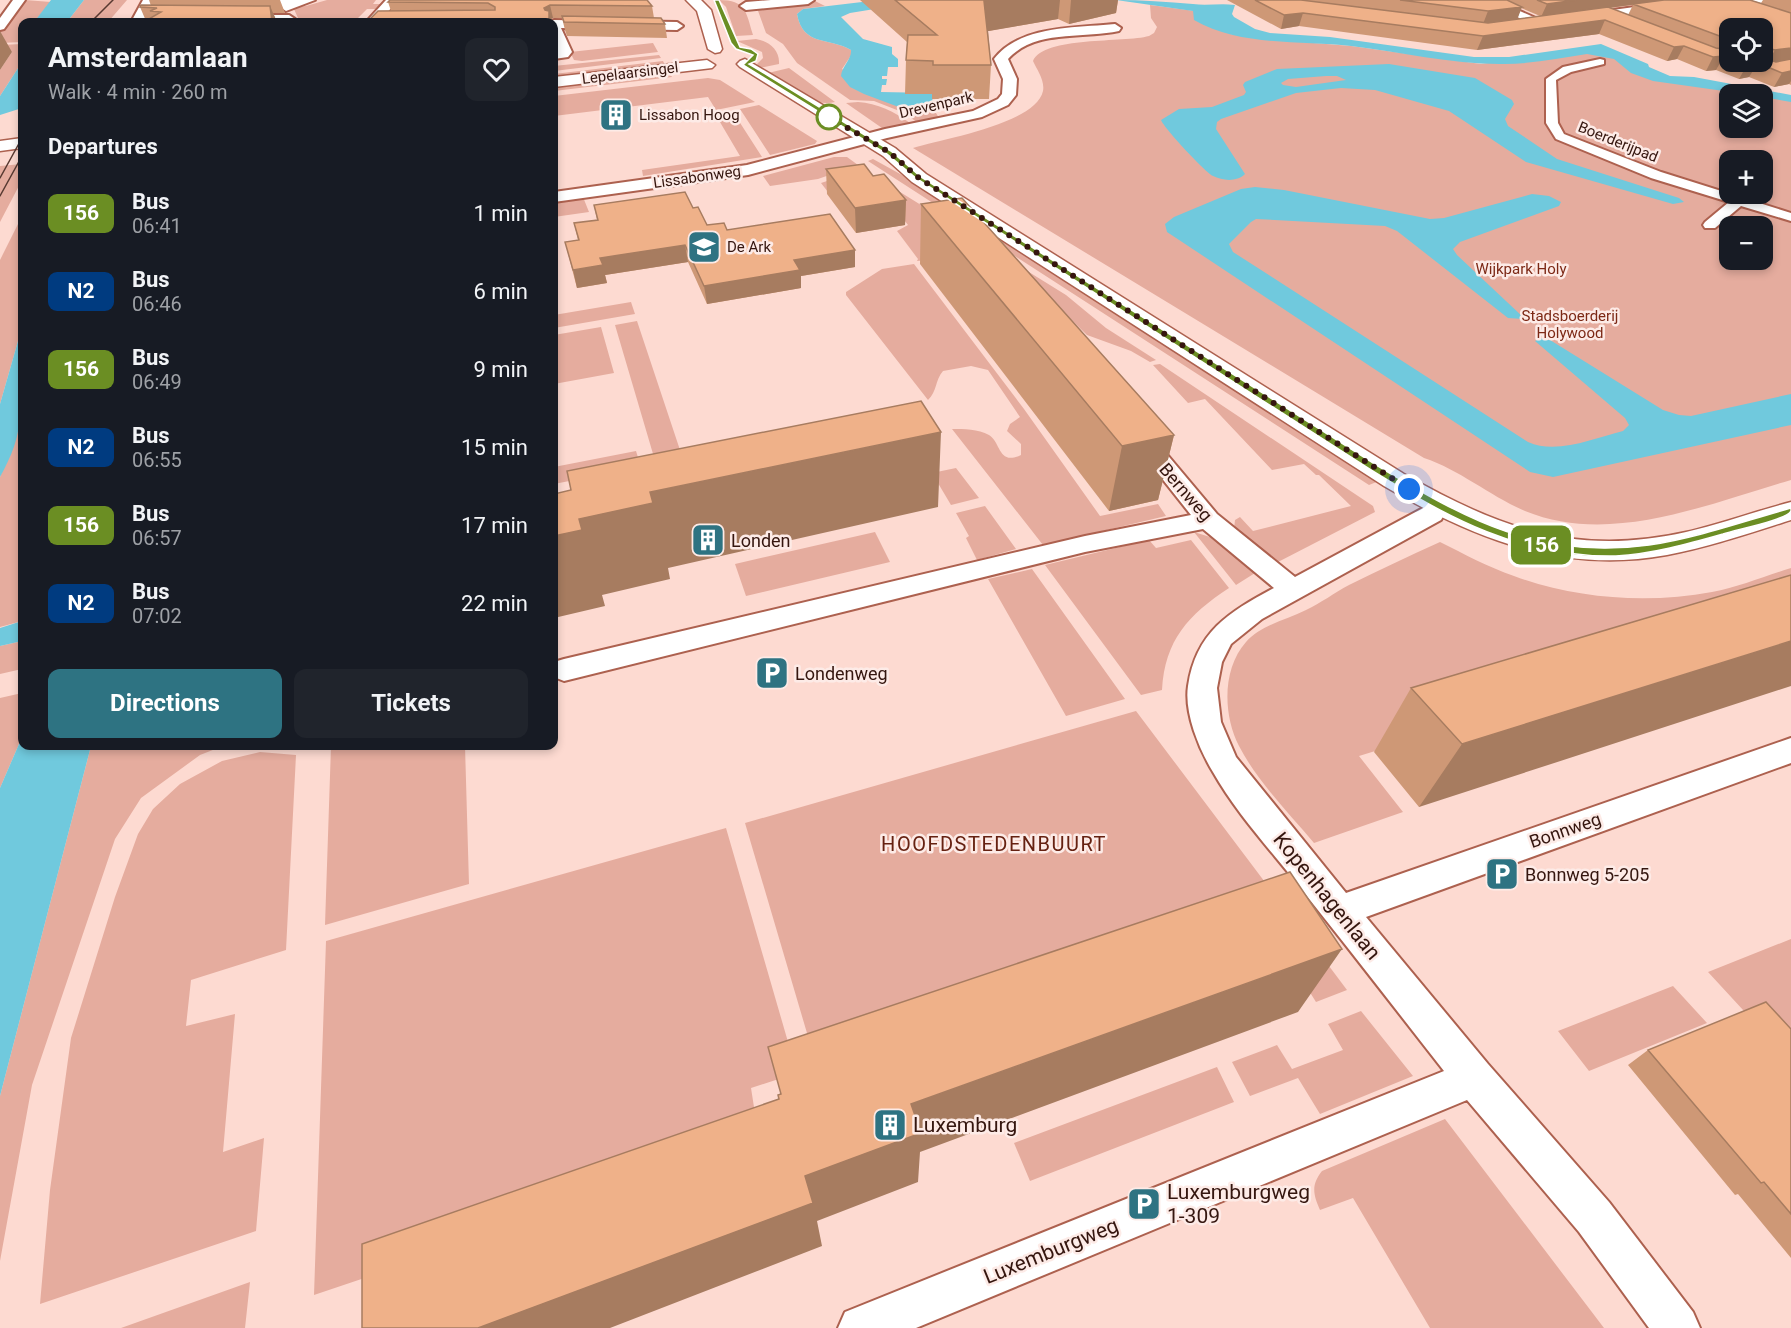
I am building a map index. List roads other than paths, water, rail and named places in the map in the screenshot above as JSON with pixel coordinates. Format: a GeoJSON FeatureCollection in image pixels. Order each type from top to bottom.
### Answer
{"type":"FeatureCollection","features":[{"type":"Feature","properties":{"kind":"street"},"geometry":{"type":"LineString","coordinates":[[0,26],[19,0]]}},
{"type":"Feature","properties":{"kind":"street"},"geometry":{"type":"LineString","coordinates":[[143,18],[149,0]]}},
{"type":"Feature","properties":{"kind":"street"},"geometry":{"type":"LineString","coordinates":[[286,0],[286,7],[309,0]]}},
{"type":"Feature","properties":{"kind":"street"},"geometry":{"type":"LineString","coordinates":[[376,18],[393,0]]}},
{"type":"Feature","properties":{"kind":"street"},"geometry":{"type":"LineString","coordinates":[[693,0],[704,10],[724,58],[853,143],[895,168],[919,178],[1437,506],[1503,535],[1533,543],[1559,549],[1616,552],[1687,541],[1791,511]]}},
{"type":"Feature","properties":{"kind":"street"},"geometry":{"type":"LineString","coordinates":[[746,6],[808,0]]}},
{"type":"Feature","properties":{"kind":"street"},"geometry":{"type":"LineString","coordinates":[[1485,0],[1546,22],[1518,26]]}},
{"type":"Feature","properties":{"kind":"street"},"geometry":{"type":"LineString","coordinates":[[1573,19],[1711,0]]}},
{"type":"Feature","properties":{"kind":"street"},"geometry":{"type":"LineString","coordinates":[[1768,0],[1734,3],[1770,15]]}},
{"type":"Feature","properties":{"kind":"street"},"geometry":{"type":"LineString","coordinates":[[1605,15],[1627,23]]}},
{"type":"Feature","properties":{"kind":"street"},"geometry":{"type":"LineString","coordinates":[[558,21],[677,26]]}},
{"type":"Feature","properties":{"kind":"street","name":"Drevenpark"},"geometry":{"type":"LineString","coordinates":[[885,134],[961,119],[1003,102],[1011,87],[1001,59],[1005,52],[1018,44],[1041,37],[1115,28]]}},
{"type":"Feature","properties":{"kind":"street"},"geometry":{"type":"LineString","coordinates":[[558,35],[565,52],[558,54]]}},
{"type":"Feature","properties":{"kind":"street","name":"Lepelaarsingel"},"geometry":{"type":"LineString","coordinates":[[558,72],[724,58]]}},
{"type":"Feature","properties":{"kind":"street","name":"Lepelaarsingel"},"geometry":{"type":"LineString","coordinates":[[558,81],[724,58]]}},
{"type":"Feature","properties":{"kind":"street","name":"Boerderijpad"},"geometry":{"type":"LineString","coordinates":[[1600,62],[1556,74],[1551,79],[1552,123],[1560,136],[1656,175],[1719,196]]}},
{"type":"Feature","properties":{"kind":"street"},"geometry":{"type":"LineString","coordinates":[[0,135],[18,133]]}},
{"type":"Feature","properties":{"kind":"street","name":"Lissabonweg"},"geometry":{"type":"LineString","coordinates":[[558,196],[741,171],[885,134]]}},
{"type":"Feature","properties":{"kind":"street"},"geometry":{"type":"LineString","coordinates":[[0,146],[18,144]]}},
{"type":"Feature","properties":{"kind":"street"},"geometry":{"type":"LineString","coordinates":[[1710,225],[1735,204]]}},
{"type":"Feature","properties":{"kind":"street","name":"Boerderijpad"},"geometry":{"type":"LineString","coordinates":[[1744,204],[1791,217]]}},
{"type":"Feature","properties":{"kind":"street","name":"Bernweg"},"geometry":{"type":"LineString","coordinates":[[1127,422],[1208,520],[1293,590]]}},
{"type":"Feature","properties":{"kind":"street","name":"Kopenhagenlaan"},"geometry":{"type":"LineString","coordinates":[[1437,506],[1432,514],[1252,612],[1220,638],[1208,662],[1202,688],[1206,722],[1224,764],[1259,812],[1474,1078],[1594,1217],[1677,1328]]}},
{"type":"Feature","properties":{"kind":"street"},"geometry":{"type":"LineString","coordinates":[[564,670],[1085,544],[1208,520]]}},
{"type":"Feature","properties":{"kind":"street","name":"Bonnweg"},"geometry":{"type":"LineString","coordinates":[[1340,911],[1398,888],[1791,750]]}},
{"type":"Feature","properties":{"kind":"street","name":"Luxemburgweg"},"geometry":{"type":"LineString","coordinates":[[861,1328],[1474,1078]]}},
{"type":"Feature","properties":{"kind":"water"},"geometry":{"type":"Polygon","coordinates":[[[51,0],[84,0],[70,18],[37,18],[51,0]]]}},
{"type":"Feature","properties":{"kind":"water"},"geometry":{"type":"Polygon","coordinates":[[[879,0],[930,0],[850,13],[841,17],[863,39],[892,47],[892,54],[898,59],[898,67],[888,67],[887,76],[882,76],[882,79],[887,79],[886,85],[882,85],[881,92],[932,93],[933,108],[912,112],[850,87],[841,76],[851,50],[818,40],[805,32],[797,14],[803,9],[879,0]]]}},
{"type":"Feature","properties":{"kind":"water"},"geometry":{"type":"Polygon","coordinates":[[[1116,0],[1235,5],[1232,14],[1234,17],[1255,29],[1270,33],[1330,37],[1474,57],[1509,57],[1601,44],[1670,76],[1694,77],[1732,84],[1719,84],[1719,90],[1653,81],[1631,73],[1614,59],[1587,54],[1525,63],[1486,64],[1351,46],[1251,39],[1212,29],[1194,20],[1193,11],[1116,0]]]}},
{"type":"Feature","properties":{"kind":"water"},"geometry":{"type":"Polygon","coordinates":[[[1389,64],[1475,78],[1512,100],[1514,104],[1505,119],[1508,126],[1557,159],[1679,198],[1684,202],[1673,204],[1526,162],[1449,111],[1375,90],[1341,88],[1296,93],[1221,119],[1217,122],[1216,129],[1245,174],[1230,180],[1221,179],[1209,173],[1161,120],[1179,109],[1212,107],[1244,95],[1245,82],[1277,69],[1389,64]],[[1337,76],[1288,79],[1281,83],[1296,87],[1346,80],[1337,76]]]}},
{"type":"Feature","properties":{"kind":"water"},"geometry":{"type":"Polygon","coordinates":[[[18,68],[18,109],[0,115],[0,96],[18,68]]]}},
{"type":"Feature","properties":{"kind":"water"},"geometry":{"type":"Polygon","coordinates":[[[1773,92],[1791,95],[1791,102],[1773,99],[1773,92]]]}},
{"type":"Feature","properties":{"kind":"water"},"geometry":{"type":"Polygon","coordinates":[[[1255,187],[1284,190],[1430,219],[1444,218],[1532,194],[1549,196],[1561,202],[1559,206],[1460,242],[1453,249],[1523,319],[1508,318],[1397,231],[1385,226],[1256,219],[1229,244],[1233,252],[1528,442],[1551,447],[1576,444],[1623,431],[1629,425],[1625,418],[1535,341],[1541,338],[1550,340],[1663,410],[1679,415],[1691,416],[1791,394],[1791,425],[1553,477],[1530,472],[1167,232],[1165,224],[1174,217],[1241,189],[1255,187]]]}},
{"type":"Feature","properties":{"kind":"water"},"geometry":{"type":"Polygon","coordinates":[[[18,341],[18,432],[10,458],[0,477],[0,404],[18,341]]]}},
{"type":"Feature","properties":{"kind":"water"},"geometry":{"type":"Polygon","coordinates":[[[18,622],[18,642],[0,646],[0,628],[18,622]]]}},
{"type":"Feature","properties":{"kind":"water"},"geometry":{"type":"Polygon","coordinates":[[[18,746],[18,750],[90,750],[0,1096],[0,788],[18,746]]]}},
{"type":"Feature","properties":{"kind":"tram line"},"geometry":{"type":"LineString","coordinates":[[95,18],[113,0]]}},
{"type":"Feature","properties":{"kind":"tram line"},"geometry":{"type":"LineString","coordinates":[[0,178],[18,145]]}},
{"type":"Feature","properties":{"kind":"tram line"},"geometry":{"type":"LineString","coordinates":[[0,196],[18,163]]}},
{"type":"Feature","properties":{"kind":"place","name":"Lissabon Hoog"},"geometry":{"type":"Point","coordinates":[616,115]}},
{"type":"Feature","properties":{"kind":"place","name":"De Ark"},"geometry":{"type":"Point","coordinates":[704,247]}},
{"type":"Feature","properties":{"kind":"place","name":"Londen"},"geometry":{"type":"Point","coordinates":[708,540]}},
{"type":"Feature","properties":{"kind":"place","name":"Londenweg"},"geometry":{"type":"Point","coordinates":[772,673]}},
{"type":"Feature","properties":{"kind":"place","name":"Bonnweg 5-205"},"geometry":{"type":"Point","coordinates":[1502,874]}},
{"type":"Feature","properties":{"kind":"place","name":"Luxemburg"},"geometry":{"type":"Point","coordinates":[890,1125]}},
{"type":"Feature","properties":{"kind":"place","name":"Luxemburgweg 1-309"},"geometry":{"type":"Point","coordinates":[1144,1204]}},
{"type":"Feature","properties":{"kind":"district","name":"HOOFDSTEDENBUURT"},"geometry":{"type":"Point","coordinates":[994,844]}},
{"type":"Feature","properties":{"kind":"park label","name":"Wijkpark Holy"},"geometry":{"type":"Point","coordinates":[1521,269]}},
{"type":"Feature","properties":{"kind":"park label","name":"Stadsboerderij Holywood"},"geometry":{"type":"Point","coordinates":[1570,324]}}]}
